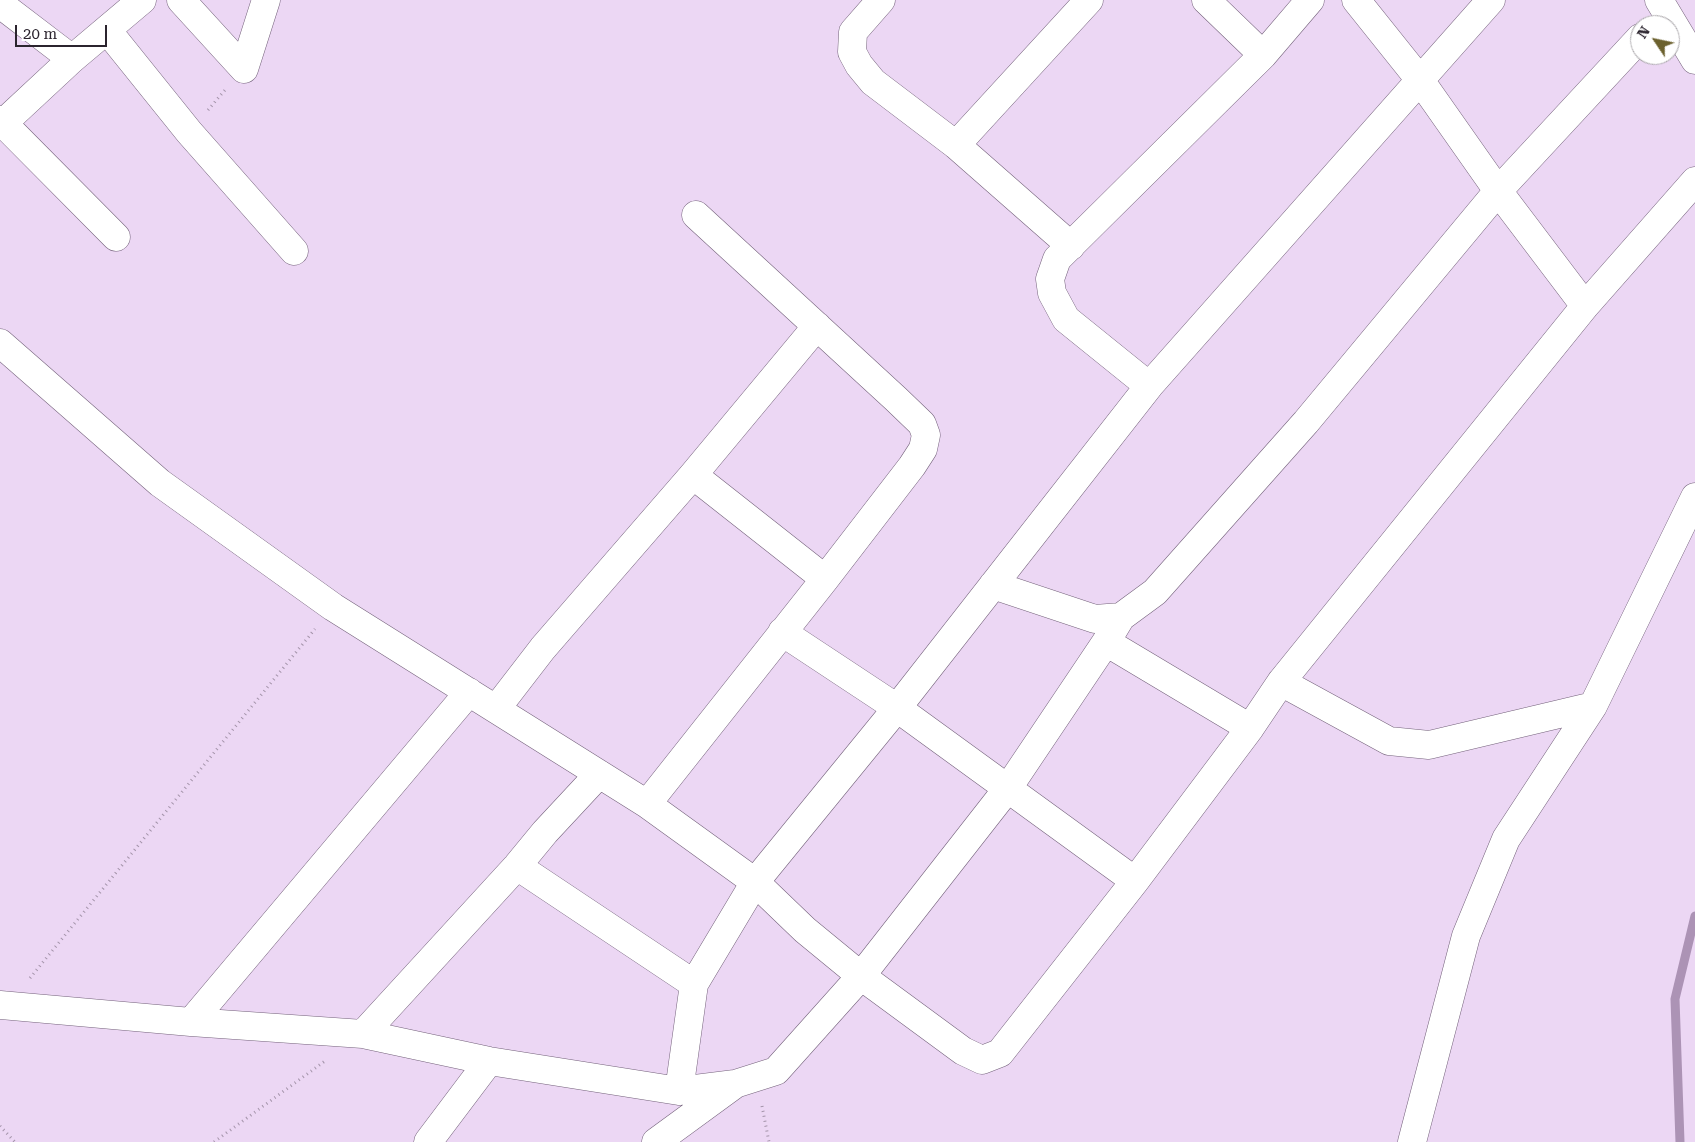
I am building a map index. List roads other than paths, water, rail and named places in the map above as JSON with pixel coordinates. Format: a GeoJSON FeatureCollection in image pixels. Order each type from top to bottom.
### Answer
{"type":"FeatureCollection","features":[{"type":"Feature","properties":{"kind":"street"},"geometry":{"type":"LineString","coordinates":[[116,237],[1,123],[72,59],[142,0]]}},
{"type":"Feature","properties":{"kind":"street"},"geometry":{"type":"LineString","coordinates":[[181,0],[244,69],[266,0]]}},
{"type":"Feature","properties":{"kind":"street"},"geometry":{"type":"LineString","coordinates":[[882,0],[853,32],[852,52],[859,65],[873,82],[956,146],[1071,246]]}},
{"type":"Feature","properties":{"kind":"street"},"geometry":{"type":"LineString","coordinates":[[956,146],[1089,0]]}},
{"type":"Feature","properties":{"kind":"street"},"geometry":{"type":"LineString","coordinates":[[1206,0],[1263,54]]}},
{"type":"Feature","properties":{"kind":"street"},"geometry":{"type":"LineString","coordinates":[[1149,386],[1066,319],[1052,293],[1050,279],[1057,259],[1263,54],[1310,0]]}},
{"type":"Feature","properties":{"kind":"street"},"geometry":{"type":"LineString","coordinates":[[1356,0],[1420,80],[1498,190],[1585,306]]}},
{"type":"Feature","properties":{"kind":"street"},"geometry":{"type":"LineString","coordinates":[[679,1091],[694,984],[755,882],[897,708],[1149,386],[1491,0]]}},
{"type":"Feature","properties":{"kind":"street"},"geometry":{"type":"LineString","coordinates":[[0,4],[72,59]]}},
{"type":"Feature","properties":{"kind":"street"},"geometry":{"type":"LineString","coordinates":[[1659,12],[1695,60]]}},
{"type":"Feature","properties":{"kind":"street"},"geometry":{"type":"LineString","coordinates":[[107,30],[189,132],[294,252]]}},
{"type":"Feature","properties":{"kind":"street"},"geometry":{"type":"LineString","coordinates":[[2,1008],[363,1034],[489,1060],[679,1091],[746,1081],[776,1071],[861,976],[1008,788],[1106,642],[1120,617],[1155,592],[1306,422],[1498,190],[1630,49]]}},
{"type":"Feature","properties":{"kind":"street"},"geometry":{"type":"LineString","coordinates":[[0,344],[160,483],[333,607],[647,804],[755,882],[805,930],[861,976],[963,1051],[982,1060],[1000,1053],[1135,881],[1250,728],[1281,682],[1585,306],[1695,181]]}},
{"type":"Feature","properties":{"kind":"street"},"geometry":{"type":"LineString","coordinates":[[647,804],[912,466],[923,449],[926,436],[922,424],[696,215]]}},
{"type":"Feature","properties":{"kind":"street"},"geometry":{"type":"LineString","coordinates":[[496,710],[543,648],[693,475],[817,326]]}},
{"type":"Feature","properties":{"kind":"street"},"geometry":{"type":"LineString","coordinates":[[693,475],[825,579]]}},
{"type":"Feature","properties":{"kind":"street"},"geometry":{"type":"LineString","coordinates":[[1412,1142],[1466,936],[1506,838],[1593,706],[1695,497]]}},
{"type":"Feature","properties":{"kind":"street"},"geometry":{"type":"LineString","coordinates":[[993,585],[1095,619],[1120,617]]}},
{"type":"Feature","properties":{"kind":"street"},"geometry":{"type":"LineString","coordinates":[[782,632],[897,708],[1135,881]]}},
{"type":"Feature","properties":{"kind":"street"},"geometry":{"type":"LineString","coordinates":[[1106,642],[1250,728]]}},
{"type":"Feature","properties":{"kind":"street"},"geometry":{"type":"LineString","coordinates":[[1281,682],[1389,740],[1429,745],[1593,706]]}},
{"type":"Feature","properties":{"kind":"street"},"geometry":{"type":"LineString","coordinates":[[191,1022],[469,692]]}},
{"type":"Feature","properties":{"kind":"street"},"geometry":{"type":"LineString","coordinates":[[363,1034],[599,774]]}},
{"type":"Feature","properties":{"kind":"street"},"geometry":{"type":"LineString","coordinates":[[516,866],[694,984]]}},
{"type":"Feature","properties":{"kind":"street"},"geometry":{"type":"LineString","coordinates":[[428,1142],[489,1060]]}},
{"type":"Feature","properties":{"kind":"street"},"geometry":{"type":"LineString","coordinates":[[656,1142],[746,1081]]}},
{"type":"Feature","properties":{"kind":"waterway"},"geometry":{"type":"LineString","coordinates":[[1680,1142],[1675,999],[1695,916]]}}]}
